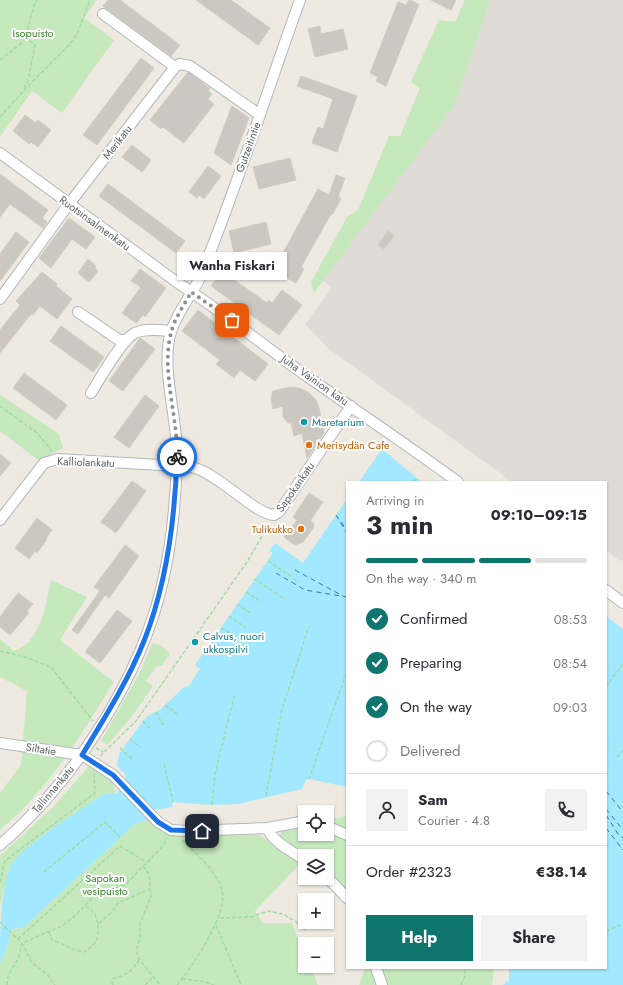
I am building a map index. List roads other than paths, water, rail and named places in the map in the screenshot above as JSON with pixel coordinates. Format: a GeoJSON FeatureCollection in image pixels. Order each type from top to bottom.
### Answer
{"type":"FeatureCollection","features":[{"type":"Feature","properties":{"kind":"street","name":"Gutzeitintie"},"geometry":{"type":"LineString","coordinates":[[191,292],[200,277],[260,115],[300,0]]}},
{"type":"Feature","properties":{"kind":"street"},"geometry":{"type":"LineString","coordinates":[[103,14],[175,67],[180,64],[190,66],[260,115]]}},
{"type":"Feature","properties":{"kind":"street","name":"Merikatu"},"geometry":{"type":"LineString","coordinates":[[0,299],[69,204],[175,67]]}},
{"type":"Feature","properties":{"kind":"street","name":"Ruotsinsalmenkatu"},"geometry":{"type":"LineString","coordinates":[[0,153],[191,292]]}},
{"type":"Feature","properties":{"kind":"street","name":"Tallinnankatu"},"geometry":{"type":"LineString","coordinates":[[0,845],[49,797],[82,755],[117,697],[136,659],[155,610],[163,581],[169,543],[177,466],[177,439],[168,367],[168,350],[171,331],[191,292]]}},
{"type":"Feature","properties":{"kind":"street","name":"Juha Vainion katu"},"geometry":{"type":"LineString","coordinates":[[191,292],[457,481]]}},
{"type":"Feature","properties":{"kind":"street"},"geometry":{"type":"LineString","coordinates":[[78,312],[119,340],[126,340]]}},
{"type":"Feature","properties":{"kind":"street"},"geometry":{"type":"LineString","coordinates":[[91,393],[126,340],[135,333],[155,329],[171,331]]}},
{"type":"Feature","properties":{"kind":"street","name":"Sapokankatu"},"geometry":{"type":"LineString","coordinates":[[177,466],[196,468],[269,515],[274,515],[279,512],[351,406]]}},
{"type":"Feature","properties":{"kind":"street","name":"Kalliolankatu"},"geometry":{"type":"LineString","coordinates":[[0,520],[44,463],[57,459],[177,466]]}},
{"type":"Feature","properties":{"kind":"street"},"geometry":{"type":"LineString","coordinates":[[607,591],[623,603]]}},
{"type":"Feature","properties":{"kind":"street","name":"Siltatie"},"geometry":{"type":"LineString","coordinates":[[0,743],[82,755]]}},
{"type":"Feature","properties":{"kind":"street"},"geometry":{"type":"LineString","coordinates":[[82,755],[113,775],[158,822],[171,830],[188,831],[268,828],[298,823]]}},
{"type":"Feature","properties":{"kind":"street"},"geometry":{"type":"LineString","coordinates":[[268,828],[268,832],[275,840],[298,855]]}},
{"type":"Feature","properties":{"kind":"street"},"geometry":{"type":"LineString","coordinates":[[334,829],[346,835]]}},
{"type":"Feature","properties":{"kind":"street"},"geometry":{"type":"LineString","coordinates":[[334,884],[346,897]]}},
{"type":"Feature","properties":{"kind":"street"},"geometry":{"type":"LineString","coordinates":[[376,969],[382,985]]}},
{"type":"Feature","properties":{"kind":"water"},"geometry":{"type":"Polygon","coordinates":[[[382,449],[421,481],[360,481],[382,449]]]}},
{"type":"Feature","properties":{"kind":"water"},"geometry":{"type":"Polygon","coordinates":[[[346,500],[346,787],[309,779],[306,780],[302,789],[238,804],[212,805],[173,802],[172,807],[153,810],[149,819],[135,824],[24,927],[13,929],[9,933],[9,943],[0,963],[2,903],[9,869],[14,861],[37,840],[68,818],[105,793],[116,794],[123,786],[126,775],[117,766],[119,754],[149,715],[161,709],[185,686],[188,687],[200,669],[195,665],[273,553],[269,551],[275,543],[303,563],[346,500]]]}},
{"type":"Feature","properties":{"kind":"water"},"geometry":{"type":"Polygon","coordinates":[[[607,617],[623,629],[623,985],[503,985],[509,980],[509,969],[607,969],[607,617]]]}},
{"type":"Feature","properties":{"kind":"place","name":"Wanha Fiskari"},"geometry":{"type":"Point","coordinates":[232,320]}},
{"type":"Feature","properties":{"kind":"place","name":"Maretarium"},"geometry":{"type":"Point","coordinates":[304,422]}},
{"type":"Feature","properties":{"kind":"place","name":"Merisydän Cafe"},"geometry":{"type":"Point","coordinates":[309,445]}},
{"type":"Feature","properties":{"kind":"place","name":"Tulikukko"},"geometry":{"type":"Point","coordinates":[301,529]}},
{"type":"Feature","properties":{"kind":"place","name":"Calvus, nuori ukkospilvi"},"geometry":{"type":"Point","coordinates":[195,642]}},
{"type":"Feature","properties":{"kind":"park label","name":"Isopuisto"},"geometry":{"type":"Point","coordinates":[33,33]}},
{"type":"Feature","properties":{"kind":"park label","name":"Sapokan vesipuisto"},"geometry":{"type":"Point","coordinates":[105,884]}}]}
